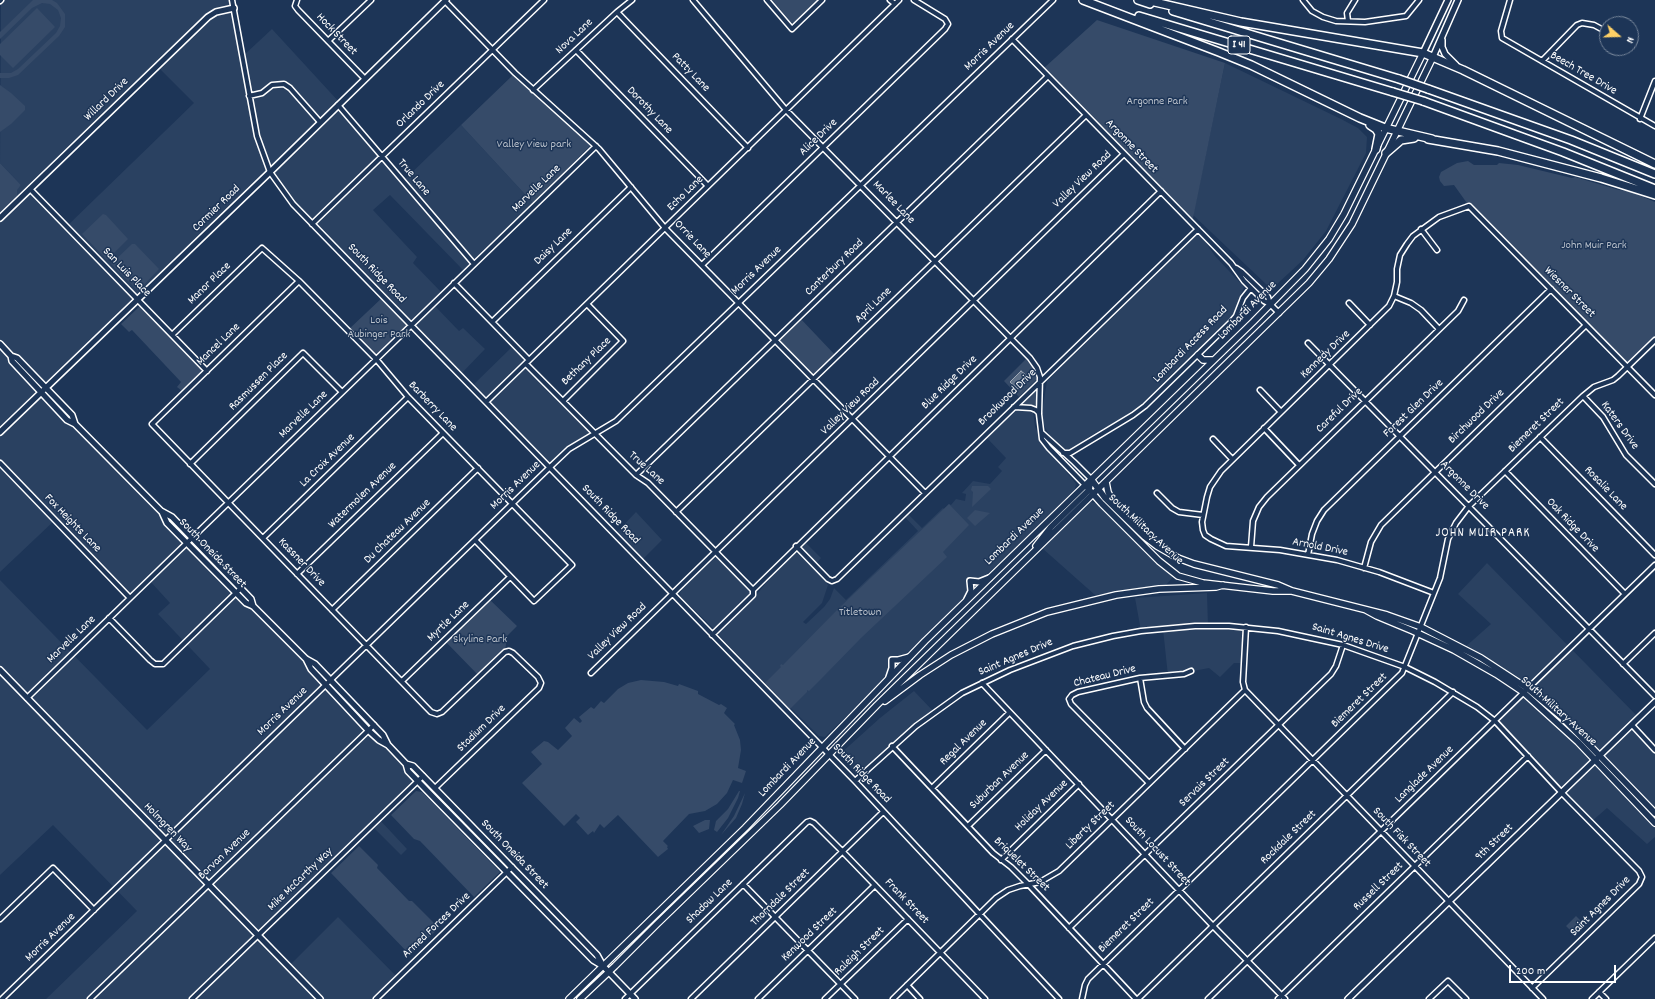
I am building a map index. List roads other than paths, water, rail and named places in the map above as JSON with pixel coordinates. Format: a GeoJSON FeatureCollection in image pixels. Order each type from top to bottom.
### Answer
{"type":"FeatureCollection","features":[{"type":"Feature","properties":{"kind":"highway","name":"I 41"},"geometry":{"type":"LineString","coordinates":[[1084,0],[1423,101],[1655,188]]}},
{"type":"Feature","properties":{"kind":"highway"},"geometry":{"type":"LineString","coordinates":[[1084,0],[1251,65],[1360,118],[1386,128],[1432,139],[1498,151],[1601,178],[1655,195]]}},
{"type":"Feature","properties":{"kind":"highway","name":"I 41"},"geometry":{"type":"LineString","coordinates":[[1138,0],[1399,79],[1571,140],[1655,174]]}},
{"type":"Feature","properties":{"kind":"highway"},"geometry":{"type":"LineString","coordinates":[[1146,0],[1236,21],[1423,53],[1463,70],[1655,164]]}},
{"type":"Feature","properties":{"kind":"highway"},"geometry":{"type":"LineString","coordinates":[[1360,118],[1378,132],[1379,138],[1376,149]]}},
{"type":"Feature","properties":{"kind":"highway"},"geometry":{"type":"LineString","coordinates":[[1386,153],[1405,138],[1432,139]]}},
{"type":"Feature","properties":{"kind":"main road","name":"Lombardi Avenue"},"geometry":{"type":"LineString","coordinates":[[1091,479],[1214,360],[1305,269],[1329,239],[1345,211],[1423,53]]}},
{"type":"Feature","properties":{"kind":"main road","name":"Lombardi Avenue"},"geometry":{"type":"LineString","coordinates":[[569,999],[742,830],[888,678],[989,578],[1089,490],[1098,489],[1106,482],[1309,283],[1333,254],[1353,221],[1433,57]]}},
{"type":"Feature","properties":{"kind":"main road"},"geometry":{"type":"LineString","coordinates":[[1198,355],[1203,360],[1214,360]]}},
{"type":"Feature","properties":{"kind":"main road"},"geometry":{"type":"LineString","coordinates":[[1202,371],[1203,360]]}},
{"type":"Feature","properties":{"kind":"main road"},"geometry":{"type":"LineString","coordinates":[[1089,490],[1091,479]]}},
{"type":"Feature","properties":{"kind":"main road","name":"South Military Avenue"},"geometry":{"type":"LineString","coordinates":[[1091,479],[1098,489],[1116,508],[1155,545],[1172,555],[1187,562],[1266,582],[1292,591],[1365,609],[1380,618],[1420,630],[1525,690],[1563,718],[1655,813]]}},
{"type":"Feature","properties":{"kind":"main road"},"geometry":{"type":"LineString","coordinates":[[1106,482],[1108,493],[1116,508]]}},
{"type":"Feature","properties":{"kind":"main road","name":"Lombardi Avenue"},"geometry":{"type":"LineString","coordinates":[[580,999],[780,805],[878,705],[1032,553],[1089,490]]}},
{"type":"Feature","properties":{"kind":"main road","name":"South Military Avenue"},"geometry":{"type":"LineString","coordinates":[[1089,490],[1166,568],[1178,576],[1197,582],[1273,591],[1292,591]]}},
{"type":"Feature","properties":{"kind":"main road"},"geometry":{"type":"LineString","coordinates":[[878,705],[886,701],[920,675],[951,655],[992,634],[1047,612],[1116,595],[1159,589],[1216,587],[1223,585]]}},
{"type":"Feature","properties":{"kind":"main road","name":"South Military Avenue"},"geometry":{"type":"LineString","coordinates":[[1525,690],[1578,742],[1655,823]]}},
{"type":"Feature","properties":{"kind":"street","name":"South Ridge Road"},"geometry":{"type":"LineString","coordinates":[[232,0],[257,136],[270,172],[293,204],[855,781],[1059,999]]}},
{"type":"Feature","properties":{"kind":"street"},"geometry":{"type":"LineString","coordinates":[[328,41],[371,0]]}},
{"type":"Feature","properties":{"kind":"street","name":"Orrie Lane"},"geometry":{"type":"LineString","coordinates":[[445,0],[492,50],[596,146],[666,228],[926,493]]}},
{"type":"Feature","properties":{"kind":"street","name":"Cormier Road"},"geometry":{"type":"LineString","coordinates":[[0,432],[270,172],[445,0]]}},
{"type":"Feature","properties":{"kind":"street","name":"Orlando Drive"},"geometry":{"type":"LineString","coordinates":[[312,224],[544,0]]}},
{"type":"Feature","properties":{"kind":"street","name":"Nova Lane"},"geometry":{"type":"LineString","coordinates":[[534,90],[617,12],[632,0]]}},
{"type":"Feature","properties":{"kind":"street","name":"Marlee Lane"},"geometry":{"type":"LineString","coordinates":[[693,0],[786,110],[1030,358],[1039,372],[1041,381],[1039,414],[1042,439],[1089,490]]}},
{"type":"Feature","properties":{"kind":"street"},"geometry":{"type":"LineString","coordinates":[[767,0],[792,29],[822,0]]}},
{"type":"Feature","properties":{"kind":"street"},"geometry":{"type":"LineString","coordinates":[[890,0],[895,4]]}},
{"type":"Feature","properties":{"kind":"street","name":"Echo Lane"},"geometry":{"type":"LineString","coordinates":[[486,402],[899,0]]}},
{"type":"Feature","properties":{"kind":"street","name":"Alice Drive"},"geometry":{"type":"LineString","coordinates":[[702,265],[945,29],[948,24],[945,19],[914,0]]}},
{"type":"Feature","properties":{"kind":"street","name":"Morris Avenue"},"geometry":{"type":"LineString","coordinates":[[2,999],[569,449],[616,421],[1053,0]]}},
{"type":"Feature","properties":{"kind":"street"},"geometry":{"type":"LineString","coordinates":[[1303,0],[1312,11],[1322,17],[1336,21],[1365,22],[1406,16],[1419,0]]}},
{"type":"Feature","properties":{"kind":"street"},"geometry":{"type":"LineString","coordinates":[[1348,21],[1348,13],[1355,0]]}},
{"type":"Feature","properties":{"kind":"street"},"geometry":{"type":"LineString","coordinates":[[1423,53],[1448,0]]}},
{"type":"Feature","properties":{"kind":"street"},"geometry":{"type":"LineString","coordinates":[[1433,57],[1458,0]]}},
{"type":"Feature","properties":{"kind":"street","name":"Beech Tree Drive"},"geometry":{"type":"LineString","coordinates":[[1510,0],[1501,31],[1502,38],[1640,119],[1655,126]]}},
{"type":"Feature","properties":{"kind":"street","name":"Hock Street"},"geometry":{"type":"LineString","coordinates":[[296,2],[298,10],[365,79]]}},
{"type":"Feature","properties":{"kind":"street","name":"Willard Drive"},"geometry":{"type":"LineString","coordinates":[[0,218],[208,16],[216,12],[234,8]]}},
{"type":"Feature","properties":{"kind":"street","name":"Patty Lane"},"geometry":{"type":"LineString","coordinates":[[617,12],[748,148]]}},
{"type":"Feature","properties":{"kind":"street"},"geometry":{"type":"LineString","coordinates":[[1542,61],[1577,25],[1582,23],[1594,25],[1599,28]]}},
{"type":"Feature","properties":{"kind":"street"},"geometry":{"type":"LineString","coordinates":[[1443,35],[1442,44],[1444,54],[1448,59],[1463,70]]}},
{"type":"Feature","properties":{"kind":"street","name":"Argonne Street"},"geometry":{"type":"LineString","coordinates":[[1012,39],[1198,229],[1235,268],[1251,288],[1279,313]]}},
{"type":"Feature","properties":{"kind":"street","name":"Dorothy Lane"},"geometry":{"type":"LineString","coordinates":[[576,50],[708,186]]}},
{"type":"Feature","properties":{"kind":"street","name":"Canterbury Road"},"geometry":{"type":"LineString","coordinates":[[636,475],[1048,76]]}},
{"type":"Feature","properties":{"kind":"street"},"geometry":{"type":"LineString","coordinates":[[1640,119],[1655,81]]}},
{"type":"Feature","properties":{"kind":"street"},"geometry":{"type":"LineString","coordinates":[[249,96],[262,93],[272,85],[284,84],[290,88],[320,122]]}},
{"type":"Feature","properties":{"kind":"street","name":"True Lane"},"geometry":{"type":"LineString","coordinates":[[338,104],[474,264]]}},
{"type":"Feature","properties":{"kind":"street","name":"April Lane"},"geometry":{"type":"LineString","coordinates":[[676,512],[1086,115]]}},
{"type":"Feature","properties":{"kind":"street","name":"Marvelle Lane"},"geometry":{"type":"LineString","coordinates":[[27,698],[596,146]]}},
{"type":"Feature","properties":{"kind":"street","name":"Valley View Road"},"geometry":{"type":"LineString","coordinates":[[591,673],[1124,154]]}},
{"type":"Feature","properties":{"kind":"street","name":"Daisy Lane"},"geometry":{"type":"LineString","coordinates":[[492,322],[631,187]]}},
{"type":"Feature","properties":{"kind":"street","name":"San Luis Place"},"geometry":{"type":"LineString","coordinates":[[30,189],[207,371]]}},
{"type":"Feature","properties":{"kind":"street","name":"Blue Ridge Drive"},"geometry":{"type":"LineString","coordinates":[[712,635],[753,595],[753,590],[796,546],[1161,191]]}},
{"type":"Feature","properties":{"kind":"street","name":"Kennedy Drive"},"geometry":{"type":"LineString","coordinates":[[1203,530],[1203,515],[1210,487],[1221,471],[1385,311],[1394,296],[1400,255],[1407,244],[1421,229],[1439,218],[1469,206]]}},
{"type":"Feature","properties":{"kind":"street","name":"Wiesner Street"},"geometry":{"type":"LineString","coordinates":[[1469,206],[1655,394]]}},
{"type":"Feature","properties":{"kind":"street","name":"Brookwood Drive"},"geometry":{"type":"LineString","coordinates":[[796,546],[827,578],[832,581],[839,577],[1198,229]]}},
{"type":"Feature","properties":{"kind":"street"},"geometry":{"type":"LineString","coordinates":[[1421,229],[1437,250]]}},
{"type":"Feature","properties":{"kind":"street","name":"Barberry Lane"},"geometry":{"type":"LineString","coordinates":[[262,248],[300,281],[376,359],[408,397],[572,565],[534,602],[510,577]]}},
{"type":"Feature","properties":{"kind":"street","name":"Manor Place"},"geometry":{"type":"LineString","coordinates":[[172,335],[262,248]]}},
{"type":"Feature","properties":{"kind":"street","name":"Argonne Street"},"geometry":{"type":"LineString","coordinates":[[1235,268],[1242,272],[1268,297],[1270,304]]}},
{"type":"Feature","properties":{"kind":"street","name":"Mancel Lane"},"geometry":{"type":"LineString","coordinates":[[152,424],[300,281]]}},
{"type":"Feature","properties":{"kind":"street","name":"True Lane"},"geometry":{"type":"LineString","coordinates":[[454,283],[492,322],[563,401],[636,475],[648,483],[753,590]]}},
{"type":"Feature","properties":{"kind":"street","name":"Lombardi Access Road"},"geometry":{"type":"LineString","coordinates":[[1063,453],[1070,453],[1140,410],[1198,355],[1236,316],[1243,298],[1251,288]]}},
{"type":"Feature","properties":{"kind":"street","name":"Forest Glen Drive"},"geometry":{"type":"LineString","coordinates":[[1308,554],[1312,534],[1317,521],[1324,510],[1551,290]]}},
{"type":"Feature","properties":{"kind":"street"},"geometry":{"type":"LineString","coordinates":[[1394,296],[1411,302],[1439,330]]}},
{"type":"Feature","properties":{"kind":"street","name":"Careful Drive"},"geometry":{"type":"LineString","coordinates":[[1251,547],[1254,521],[1259,507],[1266,497],[1439,330],[1458,311],[1464,300]]}},
{"type":"Feature","properties":{"kind":"street","name":"Bethany Place"},"geometry":{"type":"LineString","coordinates":[[563,401],[623,341],[587,304]]}},
{"type":"Feature","properties":{"kind":"street"},"geometry":{"type":"LineString","coordinates":[[1349,304],[1370,325]]}},
{"type":"Feature","properties":{"kind":"street","name":"Birchwood Drive"},"geometry":{"type":"LineString","coordinates":[[1364,568],[1371,542],[1381,525],[1586,325]]}},
{"type":"Feature","properties":{"kind":"street","name":"Biemeret Street"},"geometry":{"type":"LineString","coordinates":[[1082,999],[1088,979],[1402,673],[1440,578],[1448,539],[1456,523],[1469,506],[1583,396],[1594,387],[1613,380],[1655,340]]}},
{"type":"Feature","properties":{"kind":"street","name":"Argonne Drive"},"geometry":{"type":"LineString","coordinates":[[1308,343],[1655,696]]}},
{"type":"Feature","properties":{"kind":"street","name":"South Oneida Street"},"geometry":{"type":"LineString","coordinates":[[0,344],[11,356],[17,358],[72,415],[75,424]]}},
{"type":"Feature","properties":{"kind":"street","name":"Rasmussen Place"},"geometry":{"type":"LineString","coordinates":[[190,464],[303,353],[342,392]]}},
{"type":"Feature","properties":{"kind":"street","name":"South Oneida Street"},"geometry":{"type":"LineString","coordinates":[[11,356],[12,362],[67,420],[75,424],[161,511],[172,517],[241,588],[251,599],[253,606],[306,659],[315,664],[374,725],[383,735],[388,745],[406,764],[408,771],[593,960],[603,966],[635,999]]}},
{"type":"Feature","properties":{"kind":"street"},"geometry":{"type":"LineString","coordinates":[[1260,390],[1281,412]]}},
{"type":"Feature","properties":{"kind":"street","name":"Katers Drive"},"geometry":{"type":"LineString","coordinates":[[1583,396],[1603,417],[1626,454],[1655,484]]}},
{"type":"Feature","properties":{"kind":"street","name":"La Croix Avenue"},"geometry":{"type":"LineString","coordinates":[[263,538],[408,397]]}},
{"type":"Feature","properties":{"kind":"street"},"geometry":{"type":"LineString","coordinates":[[1013,408],[1031,408],[1037,410],[1039,414]]}},
{"type":"Feature","properties":{"kind":"street","name":"Kassner Drive"},"geometry":{"type":"LineString","coordinates":[[152,424],[431,712],[437,714]]}},
{"type":"Feature","properties":{"kind":"street"},"geometry":{"type":"LineString","coordinates":[[1264,428],[1299,465]]}},
{"type":"Feature","properties":{"kind":"street","name":"Watermolen Avenue"},"geometry":{"type":"LineString","coordinates":[[297,574],[443,433]]}},
{"type":"Feature","properties":{"kind":"street"},"geometry":{"type":"LineString","coordinates":[[1042,433],[1091,479]]}},
{"type":"Feature","properties":{"kind":"street","name":"Rosalie Lane"},"geometry":{"type":"LineString","coordinates":[[1540,437],[1655,555]]}},
{"type":"Feature","properties":{"kind":"street"},"geometry":{"type":"LineString","coordinates":[[1213,439],[1232,459]]}},
{"type":"Feature","properties":{"kind":"street"},"geometry":{"type":"LineString","coordinates":[[1074,462],[1074,455],[1077,449]]}},
{"type":"Feature","properties":{"kind":"street","name":"Fox Heights Lane"},"geometry":{"type":"LineString","coordinates":[[0,464],[130,598]]}},
{"type":"Feature","properties":{"kind":"street","name":"Du Chateau Avenue"},"geometry":{"type":"LineString","coordinates":[[332,610],[478,468]]}},
{"type":"Feature","properties":{"kind":"street","name":"Oak Ridge Drive"},"geometry":{"type":"LineString","coordinates":[[1505,471],[1625,594]]}},
{"type":"Feature","properties":{"kind":"street"},"geometry":{"type":"LineString","coordinates":[[1157,493],[1172,508],[1179,512],[1203,515]]}},
{"type":"Feature","properties":{"kind":"street","name":"South Oneida Street"},"geometry":{"type":"LineString","coordinates":[[161,511],[167,523],[246,604],[253,606]]}},
{"type":"Feature","properties":{"kind":"street","name":"Arnold Drive"},"geometry":{"type":"LineString","coordinates":[[1203,530],[1205,535],[1211,540],[1226,546],[1251,547],[1308,554],[1364,568],[1434,593]]}},
{"type":"Feature","properties":{"kind":"street"},"geometry":{"type":"LineString","coordinates":[[474,540],[510,577]]}},
{"type":"Feature","properties":{"kind":"street"},"geometry":{"type":"LineString","coordinates":[[1149,551],[1155,545]]}},
{"type":"Feature","properties":{"kind":"street","name":"Langlade Avenue"},"geometry":{"type":"LineString","coordinates":[[1208,999],[1655,565]]}},
{"type":"Feature","properties":{"kind":"street","name":"Myrtle Lane"},"geometry":{"type":"LineString","coordinates":[[402,681],[510,577]]}},
{"type":"Feature","properties":{"kind":"street"},"geometry":{"type":"LineString","coordinates":[[966,601],[970,592],[970,581],[979,582],[989,578]]}},
{"type":"Feature","properties":{"kind":"street"},"geometry":{"type":"LineString","coordinates":[[110,618],[150,660],[156,664],[163,664],[241,588]]}},
{"type":"Feature","properties":{"kind":"street","name":"Saint Agnes Drive"},"geometry":{"type":"LineString","coordinates":[[855,781],[892,746],[937,710],[962,693],[1041,657],[1073,646],[1113,636],[1154,629],[1195,626],[1246,627],[1303,635],[1343,645],[1405,667],[1453,692],[1477,707],[1495,721],[1639,871],[1642,877],[1639,884],[1532,988]]}},
{"type":"Feature","properties":{"kind":"street"},"geometry":{"type":"LineString","coordinates":[[1245,690],[1243,682],[1246,627]]}},
{"type":"Feature","properties":{"kind":"street"},"geometry":{"type":"LineString","coordinates":[[1623,664],[1655,633]]}},
{"type":"Feature","properties":{"kind":"street","name":"Servais Street"},"geometry":{"type":"LineString","coordinates":[[1070,928],[1331,674],[1336,666],[1343,645]]}},
{"type":"Feature","properties":{"kind":"street","name":"Stadium Drive"},"geometry":{"type":"LineString","coordinates":[[435,788],[539,688],[541,683],[513,653],[509,651],[505,652],[442,712],[437,714]]}},
{"type":"Feature","properties":{"kind":"street"},"geometry":{"type":"LineString","coordinates":[[888,678],[892,668],[892,660],[909,657]]}},
{"type":"Feature","properties":{"kind":"street","name":"South Oneida Street"},"geometry":{"type":"LineString","coordinates":[[306,659],[310,669],[368,730],[379,740],[388,745]]}},
{"type":"Feature","properties":{"kind":"street","name":"Holmgren Way"},"geometry":{"type":"LineString","coordinates":[[0,670],[320,999]]}},
{"type":"Feature","properties":{"kind":"street","name":"Chateau Drive"},"geometry":{"type":"LineString","coordinates":[[1149,784],[1071,704],[1069,699],[1072,695],[1078,692],[1140,678],[1184,674],[1191,671]]}},
{"type":"Feature","properties":{"kind":"street"},"geometry":{"type":"LineString","coordinates":[[1140,678],[1144,702],[1147,708],[1185,749]]}},
{"type":"Feature","properties":{"kind":"street","name":"South Locust Street"},"geometry":{"type":"LineString","coordinates":[[982,683],[1113,819],[1281,998]]}},
{"type":"Feature","properties":{"kind":"street","name":"South Fisk Street"},"geometry":{"type":"LineString","coordinates":[[1245,690],[1380,832],[1543,999]]}},
{"type":"Feature","properties":{"kind":"street","name":"Liberty Street"},"geometry":{"type":"LineString","coordinates":[[892,999],[996,898],[1008,890],[1047,879],[1059,871],[1245,690]]}},
{"type":"Feature","properties":{"kind":"street","name":"Rockdale Street"},"geometry":{"type":"LineString","coordinates":[[1137,999],[1453,692]]}},
{"type":"Feature","properties":{"kind":"street","name":"9th Street"},"geometry":{"type":"LineString","coordinates":[[1348,999],[1655,702]]}},
{"type":"Feature","properties":{"kind":"street","name":"Regal Avenue"},"geometry":{"type":"LineString","coordinates":[[932,788],[1009,712]]}},
{"type":"Feature","properties":{"kind":"street","name":"Borvan Avenue"},"geometry":{"type":"LineString","coordinates":[[90,999],[374,725]]}},
{"type":"Feature","properties":{"kind":"street"},"geometry":{"type":"LineString","coordinates":[[1632,725],[1655,750]]}},
{"type":"Feature","properties":{"kind":"street","name":"Briquelet Street"},"geometry":{"type":"LineString","coordinates":[[892,746],[1001,860],[1028,884],[1137,999]]}},
{"type":"Feature","properties":{"kind":"street","name":"Suburban Avenue"},"geometry":{"type":"LineString","coordinates":[[968,826],[1046,750]]}},
{"type":"Feature","properties":{"kind":"street","name":"Russell Street"},"geometry":{"type":"LineString","coordinates":[[1281,998],[1528,756]]}},
{"type":"Feature","properties":{"kind":"street","name":"South Oneida Street"},"geometry":{"type":"LineString","coordinates":[[406,764],[413,766],[435,788],[598,956],[603,966]]}},
{"type":"Feature","properties":{"kind":"street","name":"Mike McCarthy Way"},"geometry":{"type":"LineString","coordinates":[[192,999],[423,776]]}},
{"type":"Feature","properties":{"kind":"street","name":"Holiday Avenue"},"geometry":{"type":"LineString","coordinates":[[1001,860],[1079,784]]}},
{"type":"Feature","properties":{"kind":"street","name":"Thorndale Street"},"geometry":{"type":"LineString","coordinates":[[691,999],[884,812]]}},
{"type":"Feature","properties":{"kind":"street","name":"Frank Street"},"geometry":{"type":"LineString","coordinates":[[810,821],[814,823],[843,852],[986,999]]}},
{"type":"Feature","properties":{"kind":"street","name":"Shadow Lane"},"geometry":{"type":"LineString","coordinates":[[625,999],[807,822],[810,821]]}},
{"type":"Feature","properties":{"kind":"street","name":"Armed Forces Drive"},"geometry":{"type":"LineString","coordinates":[[376,999],[512,867]]}},
{"type":"Feature","properties":{"kind":"street"},"geometry":{"type":"LineString","coordinates":[[0,919],[53,868],[94,910]]}},
{"type":"Feature","properties":{"kind":"street"},"geometry":{"type":"LineString","coordinates":[[743,884],[855,999]]}},
{"type":"Feature","properties":{"kind":"street","name":"Kenwood Street"},"geometry":{"type":"LineString","coordinates":[[758,999],[875,886]]}},
{"type":"Feature","properties":{"kind":"street","name":"Raleigh Street"},"geometry":{"type":"LineString","coordinates":[[825,999],[908,919]]}},
{"type":"Feature","properties":{"kind":"street"},"geometry":{"type":"LineString","coordinates":[[1592,999],[1655,938]]}},
{"type":"Feature","properties":{"kind":"street"},"geometry":{"type":"LineString","coordinates":[[1429,999],[1448,981],[1466,999]]}},
{"type":"Feature","properties":{"kind":"street"},"geometry":{"type":"LineString","coordinates":[[907,985],[920,999]]}},
{"type":"Feature","properties":{"kind":"street"},"geometry":{"type":"LineString","coordinates":[[1599,992],[1606,999]]}},
{"type":"Feature","properties":{"kind":"district","name":"JOHN MUIR PARK"},"geometry":{"type":"Point","coordinates":[1483,534]}},
{"type":"Feature","properties":{"kind":"park label","name":"Argonne Park"},"geometry":{"type":"Point","coordinates":[1157,102]}},
{"type":"Feature","properties":{"kind":"park label","name":"Valley View park"},"geometry":{"type":"Point","coordinates":[534,145]}},
{"type":"Feature","properties":{"kind":"park label","name":"John Muir Park"},"geometry":{"type":"Point","coordinates":[1594,246]}},
{"type":"Feature","properties":{"kind":"park label","name":"Lois Aubinger Park"},"geometry":{"type":"Point","coordinates":[379,328]}},
{"type":"Feature","properties":{"kind":"park label","name":"Titletown"},"geometry":{"type":"Point","coordinates":[860,613]}},
{"type":"Feature","properties":{"kind":"park label","name":"Skyline Park"},"geometry":{"type":"Point","coordinates":[480,640]}}]}
